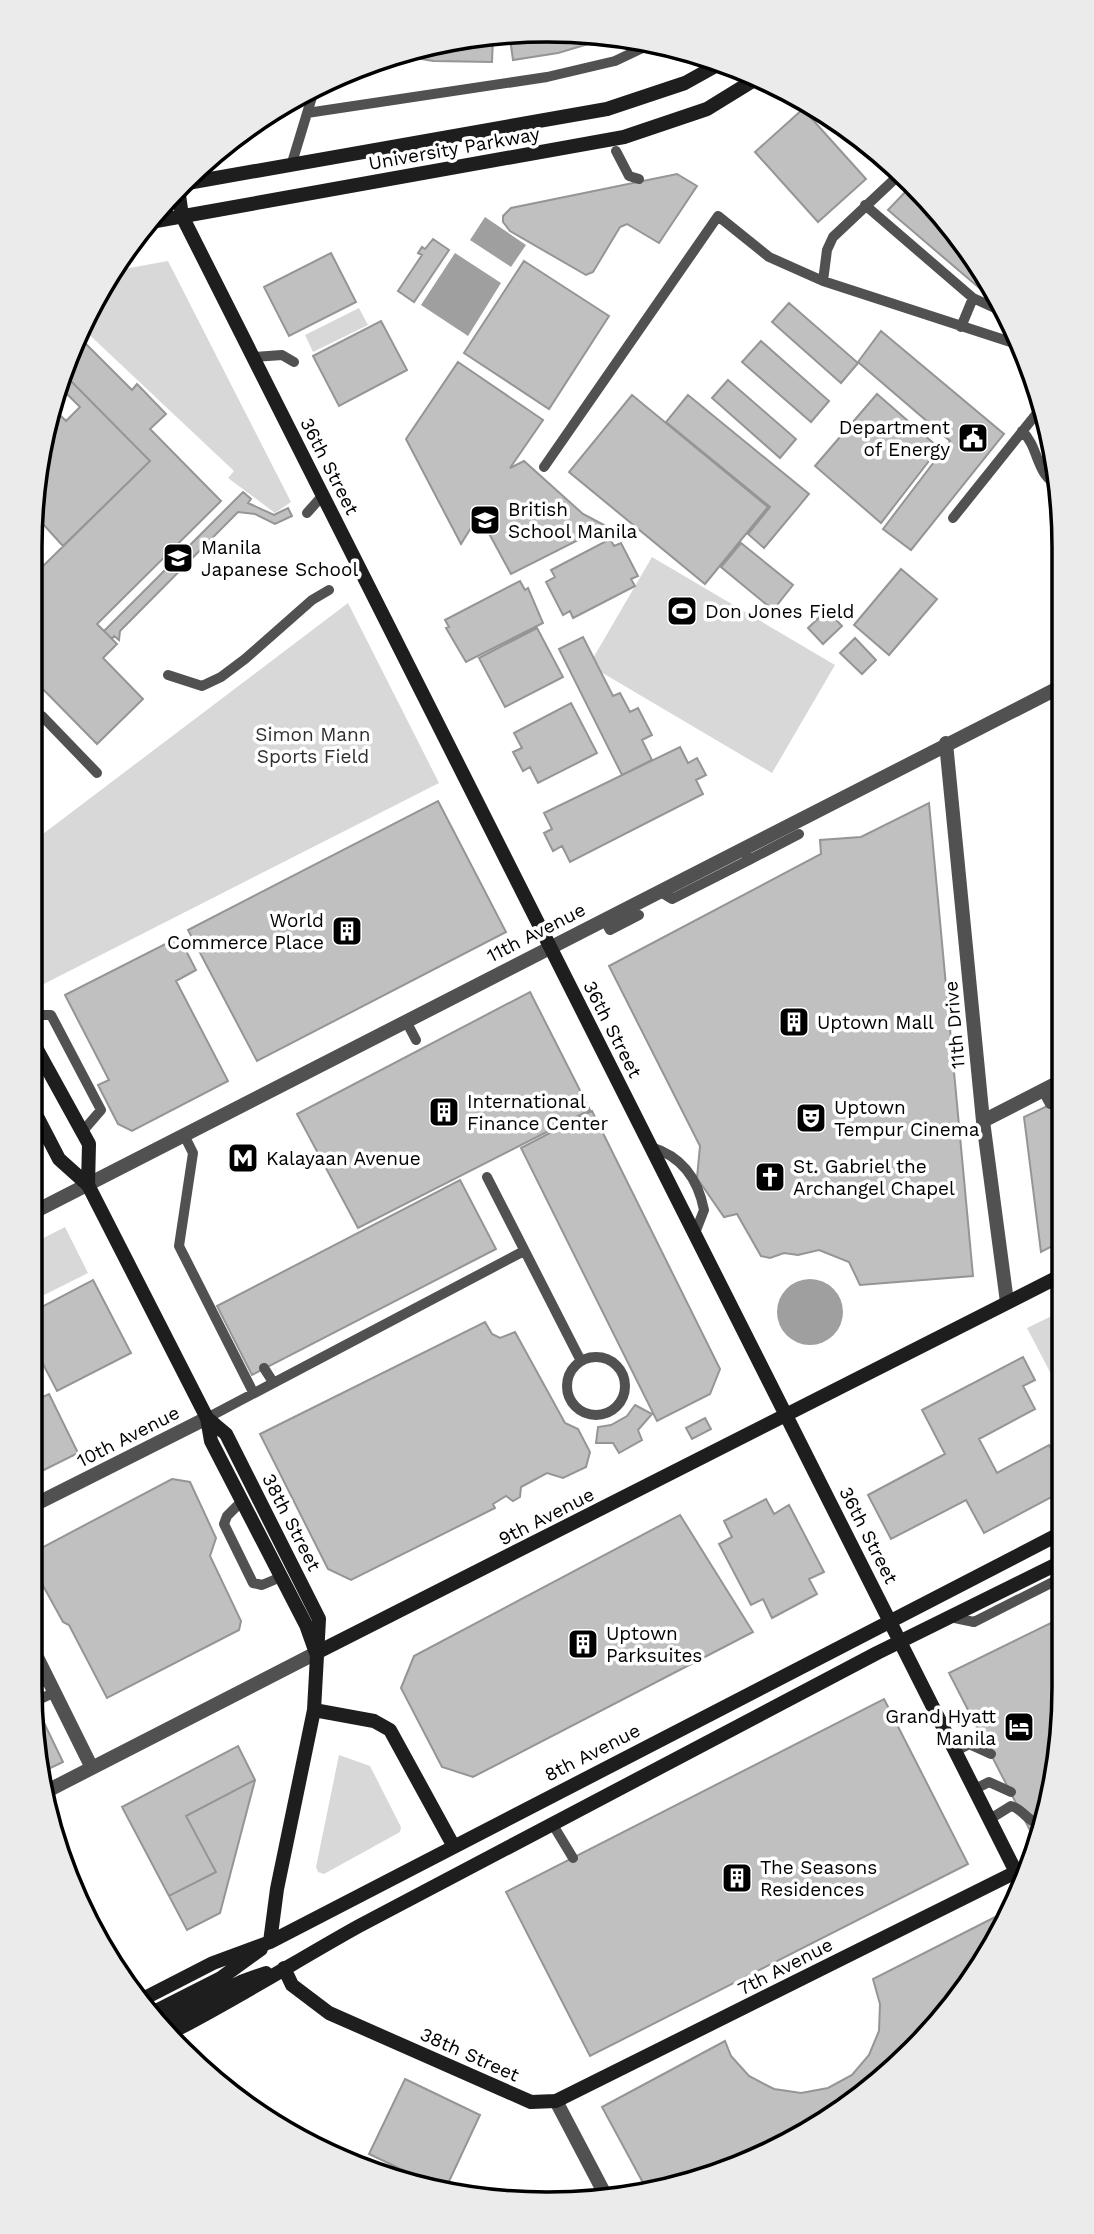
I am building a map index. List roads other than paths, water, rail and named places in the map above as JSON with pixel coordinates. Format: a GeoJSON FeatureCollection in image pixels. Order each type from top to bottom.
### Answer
{"type":"FeatureCollection","features":[{"type":"Feature","properties":{"kind":"street","name":"University Parkway"},"geometry":{"type":"LineString","coordinates":[[199,181],[607,109],[685,83],[710,69]]}},
{"type":"Feature","properties":{"kind":"street","name":"University Parkway"},"geometry":{"type":"LineString","coordinates":[[162,220],[624,138],[707,109],[748,84]]}},
{"type":"Feature","properties":{"kind":"street","name":"36th Street"},"geometry":{"type":"LineString","coordinates":[[180,201],[182,216],[1017,1872]]}},
{"type":"Feature","properties":{"kind":"street","name":"11th Avenue"},"geometry":{"type":"LineString","coordinates":[[42,1208],[659,891],[745,854],[946,743],[1052,692]]}},
{"type":"Feature","properties":{"kind":"street","name":"11th Drive"},"geometry":{"type":"LineString","coordinates":[[946,743],[983,1121],[1007,1302]]}},
{"type":"Feature","properties":{"kind":"street","name":"38th Street"},"geometry":{"type":"LineString","coordinates":[[42,1059],[89,1144],[88,1185]]}},
{"type":"Feature","properties":{"kind":"street"},"geometry":{"type":"LineString","coordinates":[[983,1121],[1052,1086]]}},
{"type":"Feature","properties":{"kind":"street","name":"38th Street"},"geometry":{"type":"LineString","coordinates":[[42,1126],[59,1159],[88,1185],[207,1418],[211,1441],[281,1577],[316,1653]]}},
{"type":"Feature","properties":{"kind":"street","name":"9th Avenue"},"geometry":{"type":"LineString","coordinates":[[52,1788],[1052,1280]]}},
{"type":"Feature","properties":{"kind":"street","name":"38th Street"},"geometry":{"type":"LineString","coordinates":[[207,1418],[226,1434],[319,1619],[316,1653],[318,1679],[314,1710],[277,1889],[270,1941]]}},
{"type":"Feature","properties":{"kind":"street","name":"10th Avenue"},"geometry":{"type":"LineString","coordinates":[[42,1501],[207,1418]]}},
{"type":"Feature","properties":{"kind":"street","name":"8th Avenue"},"geometry":{"type":"LineString","coordinates":[[148,1996],[213,1963],[270,1941],[1052,1538]]}},
{"type":"Feature","properties":{"kind":"street"},"geometry":{"type":"LineString","coordinates":[[176,2030],[233,2001],[284,1968],[466,1871],[950,1616],[1052,1566]]}},
{"type":"Feature","properties":{"kind":"street"},"geometry":{"type":"LineString","coordinates":[[42,1667],[92,1768]]}},
{"type":"Feature","properties":{"kind":"street"},"geometry":{"type":"LineString","coordinates":[[314,1710],[373,1721],[390,1730],[453,1845]]}},
{"type":"Feature","properties":{"kind":"street","name":"7th Avenue"},"geometry":{"type":"LineString","coordinates":[[556,2101],[1013,1881]]}},
{"type":"Feature","properties":{"kind":"street"},"geometry":{"type":"LineString","coordinates":[[159,2010],[221,1978],[270,1941]]}},
{"type":"Feature","properties":{"kind":"street"},"geometry":{"type":"LineString","coordinates":[[166,2019],[243,1981],[284,1968]]}},
{"type":"Feature","properties":{"kind":"street","name":"38th Street"},"geometry":{"type":"LineString","coordinates":[[284,1968],[292,1985],[329,2013],[531,2102],[556,2101]]}},
{"type":"Feature","properties":{"kind":"street"},"geometry":{"type":"LineString","coordinates":[[556,2101],[602,2189]]}},
{"type":"Feature","properties":{"kind":"lane"},"geometry":{"type":"LineString","coordinates":[[307,113],[547,77],[615,61],[637,50]]}},
{"type":"Feature","properties":{"kind":"lane"},"geometry":{"type":"LineString","coordinates":[[291,166],[311,101]]}},
{"type":"Feature","properties":{"kind":"lane"},"geometry":{"type":"LineString","coordinates":[[616,151],[629,176],[639,179]]}},
{"type":"Feature","properties":{"kind":"lane"},"geometry":{"type":"LineString","coordinates":[[823,281],[827,250],[833,237],[893,180]]}},
{"type":"Feature","properties":{"kind":"lane"},"geometry":{"type":"LineString","coordinates":[[866,205],[972,298],[990,306]]}},
{"type":"Feature","properties":{"kind":"lane"},"geometry":{"type":"LineString","coordinates":[[544,467],[719,216],[769,257],[823,281],[1008,341]]}},
{"type":"Feature","properties":{"kind":"lane"},"geometry":{"type":"LineString","coordinates":[[961,327],[972,298]]}},
{"type":"Feature","properties":{"kind":"lane"},"geometry":{"type":"LineString","coordinates":[[254,357],[282,355],[294,362]]}},
{"type":"Feature","properties":{"kind":"lane"},"geometry":{"type":"LineString","coordinates":[[953,518],[1035,416]]}},
{"type":"Feature","properties":{"kind":"lane"},"geometry":{"type":"LineString","coordinates":[[1022,432],[1032,440],[1044,475],[1047,477]]}},
{"type":"Feature","properties":{"kind":"lane"},"geometry":{"type":"LineString","coordinates":[[307,513],[323,495]]}},
{"type":"Feature","properties":{"kind":"lane"},"geometry":{"type":"LineString","coordinates":[[168,675],[202,686],[221,677],[312,600],[329,590]]}},
{"type":"Feature","properties":{"kind":"lane"},"geometry":{"type":"LineString","coordinates":[[43,716],[97,773]]}},
{"type":"Feature","properties":{"kind":"lane"},"geometry":{"type":"LineString","coordinates":[[745,854],[799,834]]}},
{"type":"Feature","properties":{"kind":"lane"},"geometry":{"type":"LineString","coordinates":[[604,919],[610,930],[639,915]]}},
{"type":"Feature","properties":{"kind":"lane"},"geometry":{"type":"LineString","coordinates":[[42,1015],[51,1015],[100,1110],[82,1132]]}},
{"type":"Feature","properties":{"kind":"lane"},"geometry":{"type":"LineString","coordinates":[[406,1021],[416,1040]]}},
{"type":"Feature","properties":{"kind":"lane"},"geometry":{"type":"LineString","coordinates":[[1043,1091],[1051,1104]]}},
{"type":"Feature","properties":{"kind":"lane"},"geometry":{"type":"LineString","coordinates":[[184,1135],[193,1153],[178,1246],[253,1392]]}},
{"type":"Feature","properties":{"kind":"lane"},"geometry":{"type":"LineString","coordinates":[[651,1147],[677,1158],[694,1183],[704,1210],[695,1233]]}},
{"type":"Feature","properties":{"kind":"lane"},"geometry":{"type":"LineString","coordinates":[[487,1177],[582,1360]]}},
{"type":"Feature","properties":{"kind":"lane"},"geometry":{"type":"LineString","coordinates":[[207,1418],[524,1251]]}},
{"type":"Feature","properties":{"kind":"lane"},"geometry":{"type":"LineString","coordinates":[[606,1358],[620,1368],[626,1384],[625,1392],[611,1411],[587,1413],[570,1397],[568,1380],[582,1360],[606,1358]]}},
{"type":"Feature","properties":{"kind":"lane"},"geometry":{"type":"LineString","coordinates":[[264,1368],[273,1382]]}},
{"type":"Feature","properties":{"kind":"lane"},"geometry":{"type":"LineString","coordinates":[[242,1501],[227,1516],[224,1524],[253,1583],[262,1585],[281,1577]]}},
{"type":"Feature","properties":{"kind":"lane"},"geometry":{"type":"LineString","coordinates":[[950,1616],[975,1622],[1052,1583]]}},
{"type":"Feature","properties":{"kind":"lane"},"geometry":{"type":"LineString","coordinates":[[42,1687],[51,1685]]}},
{"type":"Feature","properties":{"kind":"lane"},"geometry":{"type":"LineString","coordinates":[[42,1694],[51,1685]]}},
{"type":"Feature","properties":{"kind":"lane"},"geometry":{"type":"LineString","coordinates":[[956,1751],[969,1744],[990,1754]]}},
{"type":"Feature","properties":{"kind":"lane"},"geometry":{"type":"LineString","coordinates":[[975,1788],[989,1782],[1011,1792]]}},
{"type":"Feature","properties":{"kind":"lane"},"geometry":{"type":"LineString","coordinates":[[990,1819],[1011,1807],[1019,1808],[1033,1823]]}},
{"type":"Feature","properties":{"kind":"lane"},"geometry":{"type":"LineString","coordinates":[[553,1825],[573,1858]]}},
{"type":"Feature","properties":{"kind":"place","name":"Department of Energy"},"geometry":{"type":"Point","coordinates":[973,438]}},
{"type":"Feature","properties":{"kind":"place","name":"British School Manila"},"geometry":{"type":"Point","coordinates":[485,520]}},
{"type":"Feature","properties":{"kind":"place","name":"Manila Japanese School"},"geometry":{"type":"Point","coordinates":[178,558]}},
{"type":"Feature","properties":{"kind":"place","name":"Don Jones Field"},"geometry":{"type":"Point","coordinates":[682,611]}},
{"type":"Feature","properties":{"kind":"place","name":"World Commerce Place"},"geometry":{"type":"Point","coordinates":[347,931]}},
{"type":"Feature","properties":{"kind":"place","name":"Uptown Mall"},"geometry":{"type":"Point","coordinates":[794,1022]}},
{"type":"Feature","properties":{"kind":"place","name":"International Finance Center"},"geometry":{"type":"Point","coordinates":[444,1112]}},
{"type":"Feature","properties":{"kind":"place","name":"Uptown Tempur Cinema"},"geometry":{"type":"Point","coordinates":[811,1118]}},
{"type":"Feature","properties":{"kind":"place","name":"Kalayaan Avenue"},"geometry":{"type":"Point","coordinates":[243,1158]}},
{"type":"Feature","properties":{"kind":"place","name":"St. Gabriel the Archangel Chapel"},"geometry":{"type":"Point","coordinates":[770,1177]}},
{"type":"Feature","properties":{"kind":"place","name":"Uptown Parksuites"},"geometry":{"type":"Point","coordinates":[583,1644]}},
{"type":"Feature","properties":{"kind":"place","name":"Grand Hyatt Manila"},"geometry":{"type":"Point","coordinates":[1019,1727]}},
{"type":"Feature","properties":{"kind":"place","name":"The Seasons Residences"},"geometry":{"type":"Point","coordinates":[737,1878]}},
{"type":"Feature","properties":{"kind":"park label","name":"Simon Mann Sports Field"},"geometry":{"type":"Point","coordinates":[313,745]}}]}
